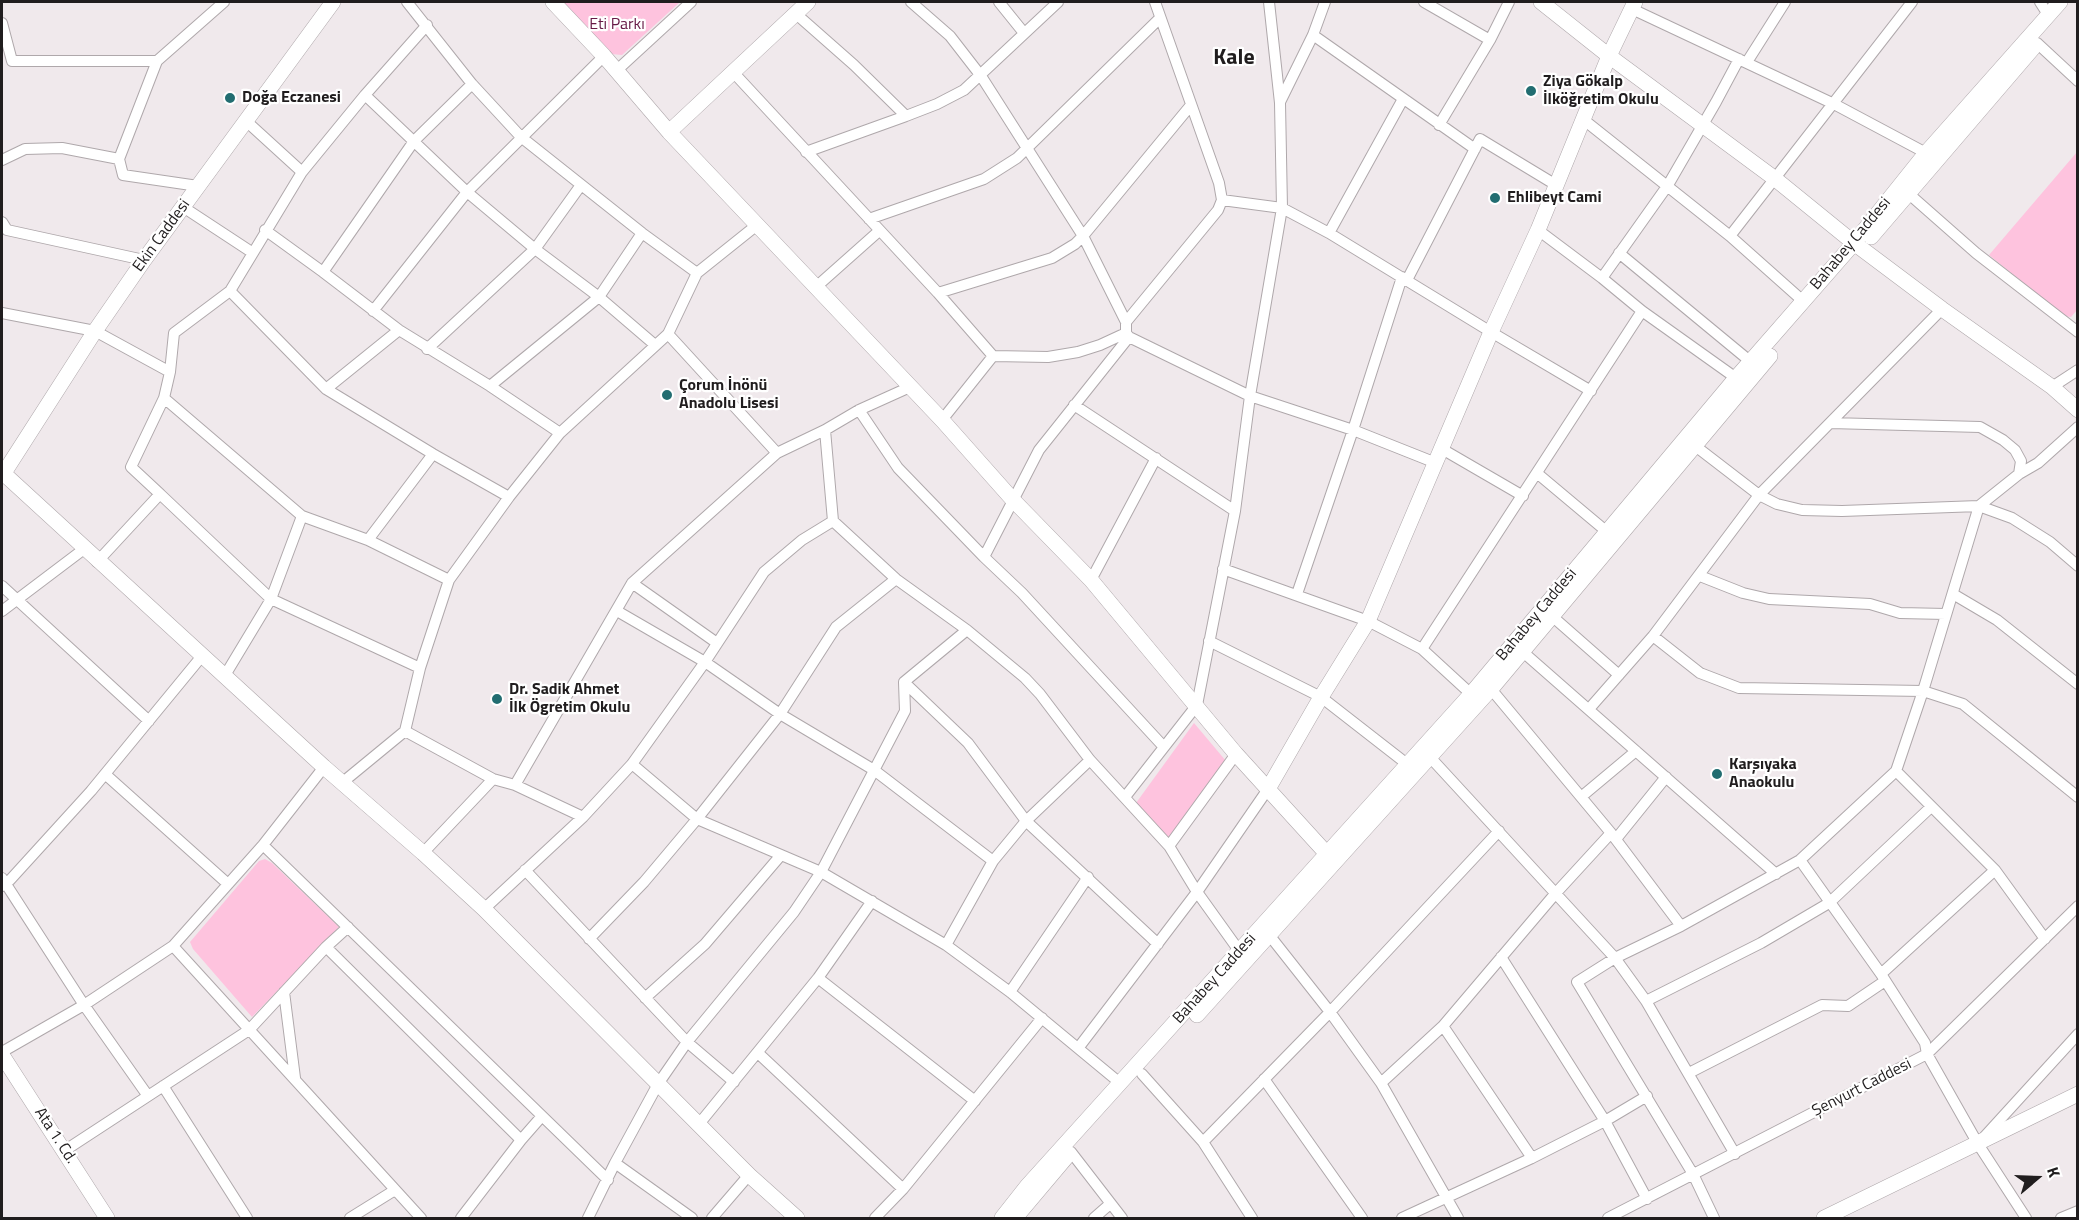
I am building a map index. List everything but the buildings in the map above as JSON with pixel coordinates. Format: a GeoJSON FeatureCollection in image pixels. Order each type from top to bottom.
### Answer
{"type":"FeatureCollection","features":[{"type":"Feature","properties":{"kind":"street"},"geometry":{"type":"LineString","coordinates":[[198,186],[123,176],[119,159],[157,61],[224,2]]}},
{"type":"Feature","properties":{"kind":"street","name":"Ekin Caddesi"},"geometry":{"type":"LineString","coordinates":[[2,474],[144,260],[333,2]]}},
{"type":"Feature","properties":{"kind":"street"},"geometry":{"type":"LineString","coordinates":[[407,2],[472,84],[521,137],[642,233],[698,273]]}},
{"type":"Feature","properties":{"kind":"street"},"geometry":{"type":"LineString","coordinates":[[553,2],[604,56],[669,132],[942,420],[1013,500],[1091,580],[1236,754],[1327,854]]}},
{"type":"Feature","properties":{"kind":"street"},"geometry":{"type":"LineString","coordinates":[[616,70],[691,2]]}},
{"type":"Feature","properties":{"kind":"street"},"geometry":{"type":"LineString","coordinates":[[669,132],[808,2]]}},
{"type":"Feature","properties":{"kind":"street"},"geometry":{"type":"LineString","coordinates":[[911,2],[950,36],[981,76],[1083,236],[1127,330],[1250,396],[1439,456],[1523,496]]}},
{"type":"Feature","properties":{"kind":"street"},"geometry":{"type":"LineString","coordinates":[[999,2],[1024,33]]}},
{"type":"Feature","properties":{"kind":"street"},"geometry":{"type":"LineString","coordinates":[[806,152],[937,104],[964,90],[1058,2]]}},
{"type":"Feature","properties":{"kind":"street"},"geometry":{"type":"LineString","coordinates":[[984,557],[1039,450],[1218,210],[1222,200],[1219,183],[1155,2]]}},
{"type":"Feature","properties":{"kind":"street"},"geometry":{"type":"LineString","coordinates":[[1125,796],[1197,705],[1235,511],[1250,396],[1282,208],[1280,103],[1269,2]]}},
{"type":"Feature","properties":{"kind":"street"},"geometry":{"type":"LineString","coordinates":[[1280,103],[1313,35],[1326,2]]}},
{"type":"Feature","properties":{"kind":"street"},"geometry":{"type":"LineString","coordinates":[[1424,2],[1490,40]]}},
{"type":"Feature","properties":{"kind":"street"},"geometry":{"type":"LineString","coordinates":[[1439,125],[1490,40],[1509,2]]}},
{"type":"Feature","properties":{"kind":"street"},"geometry":{"type":"LineString","coordinates":[[1541,2],[1609,56],[1774,178],[1857,245],[2052,387],[2078,410]]}},
{"type":"Feature","properties":{"kind":"street"},"geometry":{"type":"LineString","coordinates":[[1602,278],[1668,185],[1743,61],[1785,2]]}},
{"type":"Feature","properties":{"kind":"street"},"geometry":{"type":"LineString","coordinates":[[1730,236],[1912,2]]}},
{"type":"Feature","properties":{"kind":"street"},"geometry":{"type":"LineString","coordinates":[[2040,2],[2049,16]]}},
{"type":"Feature","properties":{"kind":"street","name":"Bahabey Caddesi"},"geometry":{"type":"LineString","coordinates":[[1015,1218],[1071,1152],[1270,936],[1523,652],[1857,245],[1926,153],[2060,2]]}},
{"type":"Feature","properties":{"kind":"street","name":"Bahabey Caddesi"},"geometry":{"type":"LineString","coordinates":[[1002,1218],[1028,1185],[1471,694],[1736,378],[1803,301],[1909,194],[2072,2]]}},
{"type":"Feature","properties":{"kind":"street"},"geometry":{"type":"LineString","coordinates":[[1079,1047],[1197,892],[1268,789],[1368,621],[1491,332],[1538,230],[1609,56],[1634,5],[1743,61],[1834,104],[1926,153]]}},
{"type":"Feature","properties":{"kind":"street"},"geometry":{"type":"LineString","coordinates":[[795,13],[854,64],[906,116]]}},
{"type":"Feature","properties":{"kind":"street"},"geometry":{"type":"LineString","coordinates":[[869,219],[984,179],[1028,149],[1160,18]]}},
{"type":"Feature","properties":{"kind":"street"},"geometry":{"type":"LineString","coordinates":[[2,23],[12,61]]}},
{"type":"Feature","properties":{"kind":"street"},"geometry":{"type":"LineString","coordinates":[[420,668],[271,599],[131,467],[164,398],[170,372],[174,333],[230,291],[302,172],[365,95],[427,26]]}},
{"type":"Feature","properties":{"kind":"street"},"geometry":{"type":"LineString","coordinates":[[1313,35],[1475,149]]}},
{"type":"Feature","properties":{"kind":"street"},"geometry":{"type":"LineString","coordinates":[[2037,43],[2078,81]]}},
{"type":"Feature","properties":{"kind":"street"},"geometry":{"type":"LineString","coordinates":[[373,311],[467,192],[604,56]]}},
{"type":"Feature","properties":{"kind":"street"},"geometry":{"type":"LineString","coordinates":[[2,66],[12,61],[157,61]]}},
{"type":"Feature","properties":{"kind":"street"},"geometry":{"type":"LineString","coordinates":[[732,72],[938,293],[993,356],[1020,358],[1058,355],[1100,345],[1127,330]]}},
{"type":"Feature","properties":{"kind":"street"},"geometry":{"type":"LineString","coordinates":[[323,272],[414,141],[472,84]]}},
{"type":"Feature","properties":{"kind":"street"},"geometry":{"type":"LineString","coordinates":[[365,95],[467,192],[599,297],[655,345]]}},
{"type":"Feature","properties":{"kind":"street"},"geometry":{"type":"LineString","coordinates":[[1329,232],[1403,99]]}},
{"type":"Feature","properties":{"kind":"street"},"geometry":{"type":"LineString","coordinates":[[938,293],[1052,258],[1075,244],[1191,105]]}},
{"type":"Feature","properties":{"kind":"street"},"geometry":{"type":"LineString","coordinates":[[245,120],[302,172]]}},
{"type":"Feature","properties":{"kind":"street"},"geometry":{"type":"LineString","coordinates":[[1584,120],[1730,236],[1803,301]]}},
{"type":"Feature","properties":{"kind":"street"},"geometry":{"type":"LineString","coordinates":[[1297,594],[1405,279],[1480,140],[1556,185]]}},
{"type":"Feature","properties":{"kind":"street"},"geometry":{"type":"LineString","coordinates":[[2,160],[25,149],[62,148],[119,159]]}},
{"type":"Feature","properties":{"kind":"street"},"geometry":{"type":"LineString","coordinates":[[427,349],[536,249],[581,185]]}},
{"type":"Feature","properties":{"kind":"street"},"geometry":{"type":"LineString","coordinates":[[1909,194],[1976,253],[2078,332]]}},
{"type":"Feature","properties":{"kind":"street"},"geometry":{"type":"LineString","coordinates":[[1222,200],[1282,208],[1329,232],[1591,391]]}},
{"type":"Feature","properties":{"kind":"street"},"geometry":{"type":"LineString","coordinates":[[183,207],[253,253]]}},
{"type":"Feature","properties":{"kind":"street"},"geometry":{"type":"LineString","coordinates":[[2,222],[7,230],[144,260]]}},
{"type":"Feature","properties":{"kind":"street"},"geometry":{"type":"LineString","coordinates":[[343,782],[405,731],[420,668],[449,580],[509,497],[560,433],[668,334],[698,273],[757,225]]}},
{"type":"Feature","properties":{"kind":"street"},"geometry":{"type":"LineString","coordinates":[[1538,230],[1642,311],[1736,378]]}},
{"type":"Feature","properties":{"kind":"street"},"geometry":{"type":"LineString","coordinates":[[265,231],[399,330],[490,386],[560,433]]}},
{"type":"Feature","properties":{"kind":"street"},"geometry":{"type":"LineString","coordinates":[[816,287],[879,231]]}},
{"type":"Feature","properties":{"kind":"street"},"geometry":{"type":"LineString","coordinates":[[490,386],[599,297],[642,233]]}},
{"type":"Feature","properties":{"kind":"street"},"geometry":{"type":"LineString","coordinates":[[1619,253],[1751,362]]}},
{"type":"Feature","properties":{"kind":"street"},"geometry":{"type":"LineString","coordinates":[[230,291],[326,389],[509,497]]}},
{"type":"Feature","properties":{"kind":"street"},"geometry":{"type":"LineString","coordinates":[[1589,709],[1653,636],[1759,495],[1942,309]]}},
{"type":"Feature","properties":{"kind":"street"},"geometry":{"type":"LineString","coordinates":[[1422,649],[1642,311]]}},
{"type":"Feature","properties":{"kind":"street"},"geometry":{"type":"LineString","coordinates":[[2,315],[95,331],[170,372]]}},
{"type":"Feature","properties":{"kind":"street"},"geometry":{"type":"LineString","coordinates":[[326,389],[399,330]]}},
{"type":"Feature","properties":{"kind":"street"},"geometry":{"type":"LineString","coordinates":[[668,334],[777,453]]}},
{"type":"Feature","properties":{"kind":"street"},"geometry":{"type":"LineString","coordinates":[[942,420],[993,356]]}},
{"type":"Feature","properties":{"kind":"street"},"geometry":{"type":"LineString","coordinates":[[2052,387],[2078,370]]}},
{"type":"Feature","properties":{"kind":"street"},"geometry":{"type":"LineString","coordinates":[[516,785],[618,611],[632,583],[777,453],[825,430],[859,410],[910,387]]}},
{"type":"Feature","properties":{"kind":"street"},"geometry":{"type":"LineString","coordinates":[[164,398],[302,516],[368,540],[449,580]]}},
{"type":"Feature","properties":{"kind":"street"},"geometry":{"type":"LineString","coordinates":[[1074,405],[1235,511]]}},
{"type":"Feature","properties":{"kind":"street"},"geometry":{"type":"LineString","coordinates":[[859,410],[898,468],[1022,593],[1163,746]]}},
{"type":"Feature","properties":{"kind":"street"},"geometry":{"type":"LineString","coordinates":[[1830,423],[1980,427],[2015,450],[2020,461],[2019,474]]}},
{"type":"Feature","properties":{"kind":"street"},"geometry":{"type":"LineString","coordinates":[[1714,1218],[1693,1174],[1577,982],[1615,958],[1681,926],[1800,860],[1896,771],[1923,691],[1979,506],[2019,474],[2038,463],[2078,427]]}},
{"type":"Feature","properties":{"kind":"street"},"geometry":{"type":"LineString","coordinates":[[825,430],[833,521],[896,579],[967,630],[1025,678],[1040,694],[1090,760],[1169,846],[1197,892],[1240,952]]}},
{"type":"Feature","properties":{"kind":"street"},"geometry":{"type":"LineString","coordinates":[[1694,445],[1759,495],[1777,504],[1802,510],[1842,511],[1979,506],[2012,518],[2050,542],[2078,566]]}},
{"type":"Feature","properties":{"kind":"street"},"geometry":{"type":"LineString","coordinates":[[368,540],[433,454]]}},
{"type":"Feature","properties":{"kind":"street"},"geometry":{"type":"LineString","coordinates":[[1091,580],[1156,458]]}},
{"type":"Feature","properties":{"kind":"street"},"geometry":{"type":"LineString","coordinates":[[2,474],[483,909],[749,1175],[797,1218]]}},
{"type":"Feature","properties":{"kind":"street"},"geometry":{"type":"LineString","coordinates":[[1538,474],[1606,531]]}},
{"type":"Feature","properties":{"kind":"street"},"geometry":{"type":"LineString","coordinates":[[97,562],[160,494]]}},
{"type":"Feature","properties":{"kind":"street"},"geometry":{"type":"LineString","coordinates":[[224,677],[271,599],[302,516]]}},
{"type":"Feature","properties":{"kind":"street"},"geometry":{"type":"LineString","coordinates":[[483,909],[583,817],[632,764],[705,662],[764,572],[802,540],[833,521]]}},
{"type":"Feature","properties":{"kind":"street"},"geometry":{"type":"LineString","coordinates":[[2,611],[84,549]]}},
{"type":"Feature","properties":{"kind":"street"},"geometry":{"type":"LineString","coordinates":[[1223,569],[1368,621],[1422,649],[1471,694]]}},
{"type":"Feature","properties":{"kind":"street"},"geometry":{"type":"LineString","coordinates":[[1700,576],[1743,593],[1769,599],[1870,604],[1900,613],[1946,614]]}},
{"type":"Feature","properties":{"kind":"street"},"geometry":{"type":"LineString","coordinates":[[589,939],[644,882],[697,819],[780,714],[836,627],[896,579]]}},
{"type":"Feature","properties":{"kind":"street"},"geometry":{"type":"LineString","coordinates":[[632,583],[717,644]]}},
{"type":"Feature","properties":{"kind":"street"},"geometry":{"type":"LineString","coordinates":[[2,586],[149,721]]}},
{"type":"Feature","properties":{"kind":"street"},"geometry":{"type":"LineString","coordinates":[[1953,594],[1996,620],[2078,684]]}},
{"type":"Feature","properties":{"kind":"street"},"geometry":{"type":"LineString","coordinates":[[618,611],[705,662],[780,714],[874,770],[993,861]]}},
{"type":"Feature","properties":{"kind":"street"},"geometry":{"type":"LineString","coordinates":[[1552,617],[1618,675]]}},
{"type":"Feature","properties":{"kind":"street"},"geometry":{"type":"LineString","coordinates":[[904,682],[967,630]]}},
{"type":"Feature","properties":{"kind":"street"},"geometry":{"type":"LineString","coordinates":[[1653,636],[1700,673],[1739,688],[1923,691],[1964,704],[2078,797]]}},
{"type":"Feature","properties":{"kind":"street"},"geometry":{"type":"LineString","coordinates":[[1209,641],[1321,697],[1407,764]]}},
{"type":"Feature","properties":{"kind":"street"},"geometry":{"type":"LineString","coordinates":[[1523,652],[1776,874]]}},
{"type":"Feature","properties":{"kind":"street"},"geometry":{"type":"LineString","coordinates":[[148,1096],[84,1005],[3,882],[105,774],[202,656]]}},
{"type":"Feature","properties":{"kind":"street"},"geometry":{"type":"LineString","coordinates":[[588,1218],[658,1084],[687,1042],[794,912],[822,872],[905,711],[904,682]]}},
{"type":"Feature","properties":{"kind":"street"},"geometry":{"type":"LineString","coordinates":[[904,682],[968,743],[1026,821],[1158,944]]}},
{"type":"Feature","properties":{"kind":"street"},"geometry":{"type":"LineString","coordinates":[[1491,689],[1614,836],[1681,926]]}},
{"type":"Feature","properties":{"kind":"street"},"geometry":{"type":"LineString","coordinates":[[405,731],[493,779],[516,785],[583,817]]}},
{"type":"Feature","properties":{"kind":"street"},"geometry":{"type":"LineString","coordinates":[[1581,797],[1636,751]]}},
{"type":"Feature","properties":{"kind":"street"},"geometry":{"type":"LineString","coordinates":[[1169,846],[1236,754]]}},
{"type":"Feature","properties":{"kind":"street"},"geometry":{"type":"LineString","coordinates":[[1429,756],[1615,958],[1646,1001],[1735,1154]]}},
{"type":"Feature","properties":{"kind":"street"},"geometry":{"type":"LineString","coordinates":[[946,945],[993,861],[1026,821],[1090,760]]}},
{"type":"Feature","properties":{"kind":"street"},"geometry":{"type":"LineString","coordinates":[[632,764],[697,819],[822,872],[946,945],[1079,1047],[1120,1083]]}},
{"type":"Feature","properties":{"kind":"street"},"geometry":{"type":"LineString","coordinates":[[2,1054],[84,1005],[173,946],[263,845],[324,767]]}},
{"type":"Feature","properties":{"kind":"street"},"geometry":{"type":"LineString","coordinates":[[1896,771],[1995,870],[2045,939]]}},
{"type":"Feature","properties":{"kind":"street"},"geometry":{"type":"LineString","coordinates":[[105,774],[228,884]]}},
{"type":"Feature","properties":{"kind":"street"},"geometry":{"type":"LineString","coordinates":[[1381,1083],[1443,1026],[1555,894],[1614,836],[1666,777]]}},
{"type":"Feature","properties":{"kind":"street"},"geometry":{"type":"LineString","coordinates":[[423,853],[493,779]]}},
{"type":"Feature","properties":{"kind":"street"},"geometry":{"type":"LineString","coordinates":[[1646,1001],[1761,943],[1829,903],[1931,807]]}},
{"type":"Feature","properties":{"kind":"street"},"geometry":{"type":"LineString","coordinates":[[1203,1142],[1330,1012],[1499,831]]}},
{"type":"Feature","properties":{"kind":"street"},"geometry":{"type":"LineString","coordinates":[[263,845],[608,1180]]}},
{"type":"Feature","properties":{"kind":"street"},"geometry":{"type":"LineString","coordinates":[[645,998],[705,944],[781,855]]}},
{"type":"Feature","properties":{"kind":"street"},"geometry":{"type":"LineString","coordinates":[[1800,860],[1883,977],[1925,1043],[1927,1054],[1978,1144],[2026,1218]]}},
{"type":"Feature","properties":{"kind":"street"},"geometry":{"type":"LineString","coordinates":[[525,870],[687,1042],[734,1082]]}},
{"type":"Feature","properties":{"kind":"street"},"geometry":{"type":"LineString","coordinates":[[1689,1073],[1822,1005],[1848,1006],[1883,977],[1995,870]]}},
{"type":"Feature","properties":{"kind":"street"},"geometry":{"type":"LineString","coordinates":[[1010,993],[1088,877]]}},
{"type":"Feature","properties":{"kind":"street"},"geometry":{"type":"LineString","coordinates":[[699,1124],[818,978],[872,901]]}},
{"type":"Feature","properties":{"kind":"street","name":"Şenyurt Caddesi"},"geometry":{"type":"LineString","coordinates":[[1608,1218],[1927,1054],[2078,906]]}},
{"type":"Feature","properties":{"kind":"street"},"geometry":{"type":"LineString","coordinates":[[64,1151],[249,1030],[326,947],[348,927]]}},
{"type":"Feature","properties":{"kind":"street"},"geometry":{"type":"LineString","coordinates":[[1270,936],[1330,1012],[1381,1083],[1458,1218]]}},
{"type":"Feature","properties":{"kind":"street"},"geometry":{"type":"LineString","coordinates":[[173,946],[421,1218]]}},
{"type":"Feature","properties":{"kind":"street"},"geometry":{"type":"LineString","coordinates":[[326,947],[521,1140]]}},
{"type":"Feature","properties":{"kind":"street"},"geometry":{"type":"LineString","coordinates":[[1501,957],[1605,1121],[1647,1199]]}},
{"type":"Feature","properties":{"kind":"street"},"geometry":{"type":"LineString","coordinates":[[818,978],[975,1101]]}},
{"type":"Feature","properties":{"kind":"street"},"geometry":{"type":"LineString","coordinates":[[284,992],[295,1080]]}},
{"type":"Feature","properties":{"kind":"street"},"geometry":{"type":"LineString","coordinates":[[875,1218],[903,1189],[1042,1018]]}},
{"type":"Feature","properties":{"kind":"street"},"geometry":{"type":"LineString","coordinates":[[1443,1026],[1532,1158]]}},
{"type":"Feature","properties":{"kind":"street"},"geometry":{"type":"LineString","coordinates":[[1978,1144],[2078,1034]]}},
{"type":"Feature","properties":{"kind":"street"},"geometry":{"type":"LineString","coordinates":[[758,1053],[903,1189]]}},
{"type":"Feature","properties":{"kind":"street","name":"Ata 1. Cd."},"geometry":{"type":"LineString","coordinates":[[2,1054],[107,1218]]}},
{"type":"Feature","properties":{"kind":"street"},"geometry":{"type":"LineString","coordinates":[[1142,1074],[1203,1142],[1252,1218]]}},
{"type":"Feature","properties":{"kind":"street"},"geometry":{"type":"LineString","coordinates":[[1264,1079],[1362,1218]]}},
{"type":"Feature","properties":{"kind":"street"},"geometry":{"type":"LineString","coordinates":[[163,1086],[247,1218]]}},
{"type":"Feature","properties":{"kind":"street"},"geometry":{"type":"LineString","coordinates":[[1824,1218],[2078,1094]]}},
{"type":"Feature","properties":{"kind":"street"},"geometry":{"type":"LineString","coordinates":[[1402,1218],[1532,1158],[1605,1121],[1647,1096]]}},
{"type":"Feature","properties":{"kind":"street"},"geometry":{"type":"LineString","coordinates":[[461,1218],[542,1116]]}},
{"type":"Feature","properties":{"kind":"street"},"geometry":{"type":"LineString","coordinates":[[1071,1152],[1122,1218]]}},
{"type":"Feature","properties":{"kind":"street"},"geometry":{"type":"LineString","coordinates":[[615,1163],[692,1218]]}},
{"type":"Feature","properties":{"kind":"street"},"geometry":{"type":"LineString","coordinates":[[712,1218],[749,1175]]}},
{"type":"Feature","properties":{"kind":"street"},"geometry":{"type":"LineString","coordinates":[[350,1218],[395,1190]]}},
{"type":"Feature","properties":{"kind":"street"},"geometry":{"type":"LineString","coordinates":[[1094,1218],[1110,1204]]}},
{"type":"Feature","properties":{"kind":"street"},"geometry":{"type":"LineString","coordinates":[[2061,1218],[2078,1211]]}},
{"type":"Feature","properties":{"kind":"green space","name":"Eti Parkı"},"geometry":{"type":"Polygon","coordinates":[[[563,2],[680,2],[622,55],[611,54],[563,2]]]}},
{"type":"Feature","properties":{"kind":"green space"},"geometry":{"type":"Polygon","coordinates":[[[2077,152],[2077,310],[2071,317],[2064,316],[1989,255],[2077,152]]]}},
{"type":"Feature","properties":{"kind":"green space"},"geometry":{"type":"Polygon","coordinates":[[[1194,723],[1226,761],[1168,840],[1136,803],[1194,723]]]}},
{"type":"Feature","properties":{"kind":"green space"},"geometry":{"type":"Polygon","coordinates":[[[265,859],[339,927],[252,1017],[193,949],[190,942],[259,861],[265,859]]]}},
{"type":"Feature","properties":{"kind":"place","name":"Ziya Gökalp İlköğretim Okulu"},"geometry":{"type":"Point","coordinates":[1531,91]}},
{"type":"Feature","properties":{"kind":"place","name":"Doğa Eczanesi"},"geometry":{"type":"Point","coordinates":[230,98]}},
{"type":"Feature","properties":{"kind":"place","name":"Ehlibeyt Cami"},"geometry":{"type":"Point","coordinates":[1495,198]}},
{"type":"Feature","properties":{"kind":"place","name":"Çorum İnönü Anadolu Lisesi"},"geometry":{"type":"Point","coordinates":[667,395]}},
{"type":"Feature","properties":{"kind":"place","name":"Dr. Sadik Ahmet İlk Ögretim Okulu"},"geometry":{"type":"Point","coordinates":[497,699]}},
{"type":"Feature","properties":{"kind":"place","name":"Karşıyaka Anaokulu"},"geometry":{"type":"Point","coordinates":[1717,774]}},
{"type":"Feature","properties":{"kind":"district","name":"Kale"},"geometry":{"type":"Point","coordinates":[1234,59]}}]}
